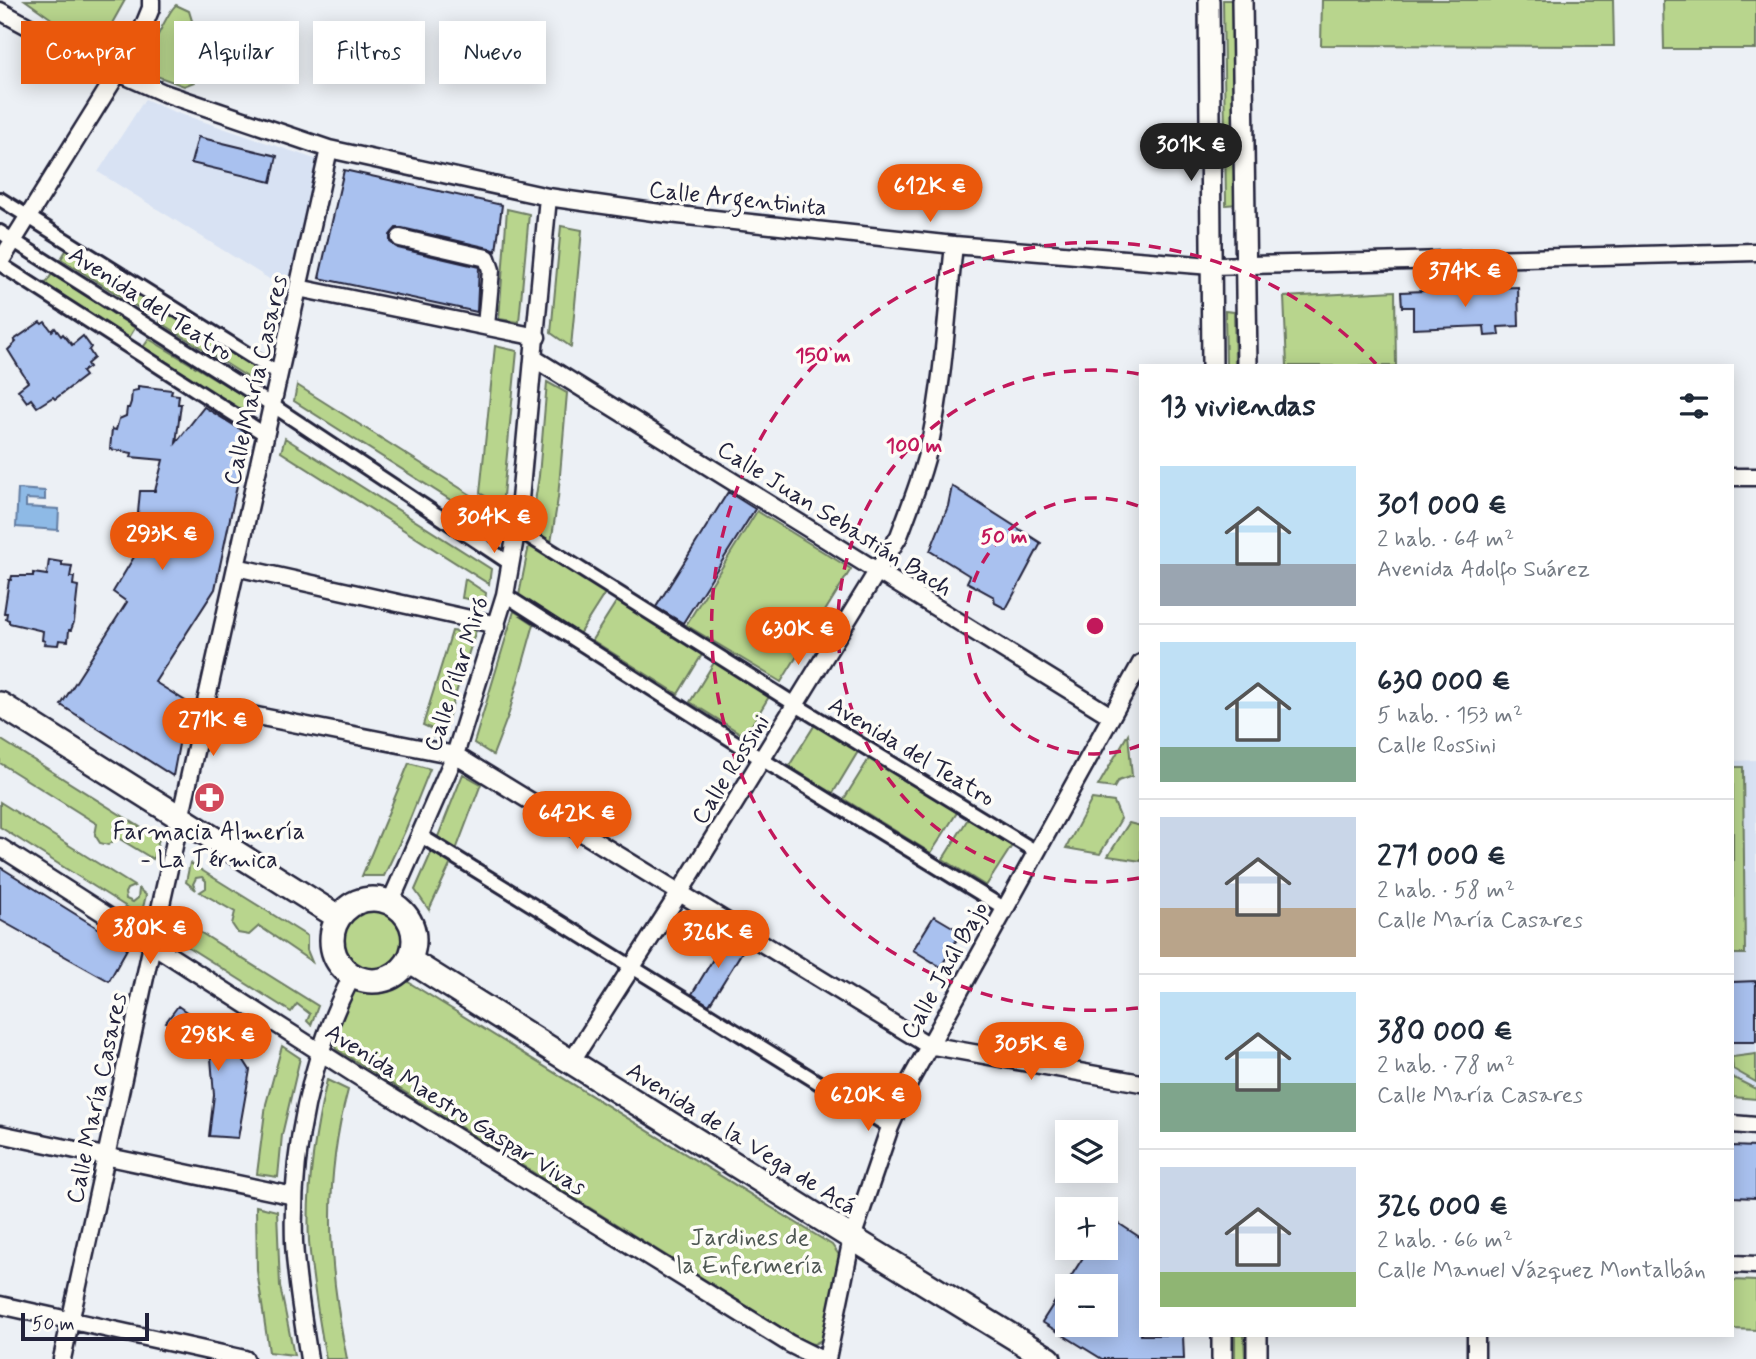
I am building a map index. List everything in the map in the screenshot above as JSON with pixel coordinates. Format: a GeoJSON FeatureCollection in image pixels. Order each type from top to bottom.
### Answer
{"type":"FeatureCollection","features":[{"type":"Feature","properties":{"kind":"main road"},"geometry":{"type":"LineString","coordinates":[[0,704],[338,916]]}},
{"type":"Feature","properties":{"kind":"main road"},"geometry":{"type":"LineString","coordinates":[[369,898],[390,903],[406,916],[411,925],[414,944],[409,960],[401,970],[381,980],[369,982],[352,976],[339,963],[332,945],[338,916],[360,900],[369,898]]}},
{"type":"Feature","properties":{"kind":"main road","name":"Avenida de la Vega de Acá"},"geometry":{"type":"LineString","coordinates":[[409,960],[1049,1359]]}},
{"type":"Feature","properties":{"kind":"street"},"geometry":{"type":"LineString","coordinates":[[145,21],[151,0]]}},
{"type":"Feature","properties":{"kind":"street"},"geometry":{"type":"LineString","coordinates":[[1209,0],[1212,364]]}},
{"type":"Feature","properties":{"kind":"street"},"geometry":{"type":"LineString","coordinates":[[1242,0],[1247,364]]}},
{"type":"Feature","properties":{"kind":"street","name":"Calle Argentinita"},"geometry":{"type":"LineString","coordinates":[[0,11],[21,22]]}},
{"type":"Feature","properties":{"kind":"street"},"geometry":{"type":"LineString","coordinates":[[0,263],[7,236],[29,217],[111,84]]}},
{"type":"Feature","properties":{"kind":"street","name":"Calle Argentinita"},"geometry":{"type":"LineString","coordinates":[[146,84],[225,115],[330,149],[548,197],[660,214],[954,245],[1211,266],[1756,252]]}},
{"type":"Feature","properties":{"kind":"street","name":"Calle María Casares"},"geometry":{"type":"LineString","coordinates":[[62,1359],[330,149]]}},
{"type":"Feature","properties":{"kind":"street","name":"Calle Pilar Miró"},"geometry":{"type":"LineString","coordinates":[[390,903],[455,755],[505,595],[517,529],[535,359],[548,197]]}},
{"type":"Feature","properties":{"kind":"street","name":"Avenida del Teatro"},"geometry":{"type":"LineString","coordinates":[[0,199],[279,374]]}},
{"type":"Feature","properties":{"kind":"street","name":"Avenida del Teatro"},"geometry":{"type":"LineString","coordinates":[[7,236],[272,405],[511,564]]}},
{"type":"Feature","properties":{"kind":"street"},"geometry":{"type":"LineString","coordinates":[[400,238],[487,258],[491,270],[486,326]]}},
{"type":"Feature","properties":{"kind":"street","name":"Calle Rossini"},"geometry":{"type":"LineString","coordinates":[[571,1062],[680,892],[899,536],[917,488],[937,406],[954,245]]}},
{"type":"Feature","properties":{"kind":"street","name":"Avenida del Teatro"},"geometry":{"type":"LineString","coordinates":[[0,263],[266,435]]}},
{"type":"Feature","properties":{"kind":"street"},"geometry":{"type":"LineString","coordinates":[[299,288],[537,337]]}},
{"type":"Feature","properties":{"kind":"street","name":"Calle Juan Sebastián Bach"},"geometry":{"type":"LineString","coordinates":[[535,359],[1111,716]]}},
{"type":"Feature","properties":{"kind":"street"},"geometry":{"type":"LineString","coordinates":[[1734,477],[1756,477]]}},
{"type":"Feature","properties":{"kind":"street","name":"Avenida del Teatro"},"geometry":{"type":"LineString","coordinates":[[517,529],[796,705],[1035,851]]}},
{"type":"Feature","properties":{"kind":"street"},"geometry":{"type":"LineString","coordinates":[[236,568],[497,625]]}},
{"type":"Feature","properties":{"kind":"street"},"geometry":{"type":"LineString","coordinates":[[505,595],[762,760],[1004,908]]}},
{"type":"Feature","properties":{"kind":"street","name":"Calle Jaúl Bajo"},"geometry":{"type":"LineString","coordinates":[[827,1359],[852,1238],[890,1127],[928,1045],[1139,667]]}},
{"type":"Feature","properties":{"kind":"street"},"geometry":{"type":"LineString","coordinates":[[206,706],[455,755],[928,1045],[1139,1083]]}},
{"type":"Feature","properties":{"kind":"street"},"geometry":{"type":"LineString","coordinates":[[421,836],[890,1127]]}},
{"type":"Feature","properties":{"kind":"street","name":"Avenida Maestro Gaspar Vivas"},"geometry":{"type":"LineString","coordinates":[[0,847],[321,1052],[790,1344],[820,1359]]}},
{"type":"Feature","properties":{"kind":"street"},"geometry":{"type":"LineString","coordinates":[[309,1359],[294,1242],[294,1196],[302,1122],[321,1052],[352,976]]}},
{"type":"Feature","properties":{"kind":"street"},"geometry":{"type":"LineString","coordinates":[[1734,1124],[1756,1126]]}},
{"type":"Feature","properties":{"kind":"street"},"geometry":{"type":"LineString","coordinates":[[0,1134],[294,1196]]}},
{"type":"Feature","properties":{"kind":"street"},"geometry":{"type":"LineString","coordinates":[[1734,1264],[1756,1265]]}},
{"type":"Feature","properties":{"kind":"street"},"geometry":{"type":"LineString","coordinates":[[0,1305],[245,1359]]}},
{"type":"Feature","properties":{"kind":"street"},"geometry":{"type":"LineString","coordinates":[[1222,1337],[1222,1359]]}},
{"type":"Feature","properties":{"kind":"street"},"geometry":{"type":"LineString","coordinates":[[1257,1337],[1257,1359]]}},
{"type":"Feature","properties":{"kind":"street"},"geometry":{"type":"LineString","coordinates":[[1476,1337],[1476,1359]]}},
{"type":"Feature","properties":{"kind":"shaded area"},"geometry":{"type":"Polygon","coordinates":[[[145,99],[172,111],[318,160],[287,290],[98,172],[145,99]]]}},
{"type":"Feature","properties":{"kind":"shaded area"},"geometry":{"type":"Polygon","coordinates":[[[1756,760],[1756,1099],[1734,1097],[1734,761],[1756,760]]]}},
{"type":"Feature","properties":{"kind":"green space"},"geometry":{"type":"Polygon","coordinates":[[[25,0],[125,0],[113,21],[54,21],[25,0]]]}},
{"type":"Feature","properties":{"kind":"green space"},"geometry":{"type":"Polygon","coordinates":[[[1223,0],[1234,0],[1238,204],[1226,205],[1223,0]]]}},
{"type":"Feature","properties":{"kind":"green space"},"geometry":{"type":"Polygon","coordinates":[[[1322,0],[1613,0],[1614,46],[1321,45],[1322,0]]]}},
{"type":"Feature","properties":{"kind":"green space"},"geometry":{"type":"Polygon","coordinates":[[[1663,0],[1756,0],[1756,49],[1664,49],[1663,0]]]}},
{"type":"Feature","properties":{"kind":"green space"},"geometry":{"type":"Polygon","coordinates":[[[176,5],[189,11],[192,21],[174,21],[174,82],[160,77],[160,31],[176,5]]]}},
{"type":"Feature","properties":{"kind":"green space"},"geometry":{"type":"Polygon","coordinates":[[[507,209],[529,214],[519,322],[499,319],[507,209]]]}},
{"type":"Feature","properties":{"kind":"green space"},"geometry":{"type":"Polygon","coordinates":[[[561,226],[582,230],[571,347],[551,333],[561,226]]]}},
{"type":"Feature","properties":{"kind":"green space"},"geometry":{"type":"Polygon","coordinates":[[[67,249],[153,302],[147,313],[61,259],[67,249]]]}},
{"type":"Feature","properties":{"kind":"green space"},"geometry":{"type":"Polygon","coordinates":[[[52,274],[135,328],[127,341],[44,286],[52,274]]]}},
{"type":"Feature","properties":{"kind":"green space"},"geometry":{"type":"Polygon","coordinates":[[[1395,291],[1396,364],[1287,364],[1284,297],[1395,291]]]}},
{"type":"Feature","properties":{"kind":"green space"},"geometry":{"type":"Polygon","coordinates":[[[167,311],[253,365],[249,378],[160,322],[167,311]]]}},
{"type":"Feature","properties":{"kind":"green space"},"geometry":{"type":"Polygon","coordinates":[[[1225,311],[1234,312],[1235,364],[1226,364],[1225,311]]]}},
{"type":"Feature","properties":{"kind":"green space"},"geometry":{"type":"Polygon","coordinates":[[[149,339],[247,398],[243,414],[142,349],[149,339]]]}},
{"type":"Feature","properties":{"kind":"green space"},"geometry":{"type":"Polygon","coordinates":[[[495,346],[517,351],[502,506],[480,493],[495,346]]]}},
{"type":"Feature","properties":{"kind":"green space"},"geometry":{"type":"Polygon","coordinates":[[[547,382],[567,393],[558,498],[551,543],[531,528],[539,476],[547,382]]]}},
{"type":"Feature","properties":{"kind":"green space"},"geometry":{"type":"Polygon","coordinates":[[[297,385],[501,514],[498,530],[294,401],[297,385]]]}},
{"type":"Feature","properties":{"kind":"green space"},"geometry":{"type":"Polygon","coordinates":[[[285,438],[491,569],[489,584],[281,452],[285,438]]]}},
{"type":"Feature","properties":{"kind":"green space"},"geometry":{"type":"Polygon","coordinates":[[[757,511],[851,569],[781,682],[686,625],[757,511]]]}},
{"type":"Feature","properties":{"kind":"green space"},"geometry":{"type":"Polygon","coordinates":[[[529,545],[605,593],[579,634],[519,595],[529,545]]]}},
{"type":"Feature","properties":{"kind":"green space"},"geometry":{"type":"Polygon","coordinates":[[[465,579],[486,593],[485,602],[462,598],[465,579]]]}},
{"type":"Feature","properties":{"kind":"green space"},"geometry":{"type":"Polygon","coordinates":[[[618,599],[703,653],[678,694],[592,640],[618,599]]]}},
{"type":"Feature","properties":{"kind":"green space"},"geometry":{"type":"Polygon","coordinates":[[[514,611],[534,624],[509,713],[493,755],[474,743],[514,611]]]}},
{"type":"Feature","properties":{"kind":"green space"},"geometry":{"type":"Polygon","coordinates":[[[464,625],[477,627],[442,737],[432,736],[432,729],[423,725],[452,631],[463,632],[464,625]]]}},
{"type":"Feature","properties":{"kind":"green space"},"geometry":{"type":"Polygon","coordinates":[[[715,661],[770,695],[745,736],[690,702],[715,661]]]}},
{"type":"Feature","properties":{"kind":"green space"},"geometry":{"type":"Polygon","coordinates":[[[816,723],[859,750],[833,793],[789,766],[816,723]]]}},
{"type":"Feature","properties":{"kind":"green space"},"geometry":{"type":"Polygon","coordinates":[[[1128,734],[1132,776],[1118,781],[1114,788],[1098,786],[1128,734]]]}},
{"type":"Feature","properties":{"kind":"green space"},"geometry":{"type":"Polygon","coordinates":[[[0,739],[159,839],[153,859],[118,838],[108,845],[100,843],[95,835],[97,824],[0,763],[0,739]]]}},
{"type":"Feature","properties":{"kind":"green space"},"geometry":{"type":"Polygon","coordinates":[[[870,757],[958,811],[931,853],[844,799],[870,757]]]}},
{"type":"Feature","properties":{"kind":"green space"},"geometry":{"type":"Polygon","coordinates":[[[409,763],[430,769],[405,831],[384,876],[362,876],[409,763]]]}},
{"type":"Feature","properties":{"kind":"green space"},"geometry":{"type":"Polygon","coordinates":[[[1734,767],[1743,767],[1745,954],[1734,954],[1734,767]]]}},
{"type":"Feature","properties":{"kind":"green space"},"geometry":{"type":"Polygon","coordinates":[[[463,774],[481,784],[456,850],[437,839],[463,774]]]}},
{"type":"Feature","properties":{"kind":"green space"},"geometry":{"type":"Polygon","coordinates":[[[1092,799],[1114,802],[1121,819],[1100,854],[1066,848],[1092,799]]]}},
{"type":"Feature","properties":{"kind":"green space"},"geometry":{"type":"Polygon","coordinates":[[[0,802],[134,886],[127,889],[126,899],[133,902],[138,898],[139,889],[146,895],[141,916],[0,827],[0,802]]]}},
{"type":"Feature","properties":{"kind":"green space"},"geometry":{"type":"Polygon","coordinates":[[[969,817],[1013,844],[986,886],[943,859],[969,817]]]}},
{"type":"Feature","properties":{"kind":"green space"},"geometry":{"type":"Polygon","coordinates":[[[1129,823],[1139,826],[1139,861],[1108,856],[1129,823]]]}},
{"type":"Feature","properties":{"kind":"green space"},"geometry":{"type":"Polygon","coordinates":[[[432,851],[451,863],[429,910],[415,890],[432,851]]]}},
{"type":"Feature","properties":{"kind":"green space"},"geometry":{"type":"Polygon","coordinates":[[[190,863],[307,936],[307,950],[312,962],[259,926],[249,935],[238,933],[232,924],[235,912],[200,892],[206,888],[206,881],[202,877],[196,878],[193,884],[196,890],[186,882],[190,863]]]}},
{"type":"Feature","properties":{"kind":"green space"},"geometry":{"type":"Polygon","coordinates":[[[366,909],[378,909],[394,918],[401,928],[401,952],[394,962],[378,971],[366,971],[355,966],[346,957],[341,946],[341,934],[346,923],[355,914],[366,909]]]}},
{"type":"Feature","properties":{"kind":"green space"},"geometry":{"type":"Polygon","coordinates":[[[179,919],[318,1006],[311,1025],[307,1021],[310,1014],[297,1004],[291,1012],[174,938],[179,919]]]}},
{"type":"Feature","properties":{"kind":"green space","name":"Jardines de la Enfermería"},"geometry":{"type":"Polygon","coordinates":[[[405,980],[832,1245],[839,1255],[839,1261],[824,1339],[814,1344],[806,1343],[336,1049],[333,1040],[354,989],[379,989],[405,980]]]}},
{"type":"Feature","properties":{"kind":"green space"},"geometry":{"type":"Polygon","coordinates":[[[282,1046],[300,1058],[282,1135],[278,1177],[257,1174],[266,1104],[282,1046]]]}},
{"type":"Feature","properties":{"kind":"green space"},"geometry":{"type":"Polygon","coordinates":[[[1756,1054],[1756,1082],[1734,1070],[1734,1057],[1756,1054]]]}},
{"type":"Feature","properties":{"kind":"green space"},"geometry":{"type":"Polygon","coordinates":[[[1734,1078],[1756,1089],[1756,1099],[1734,1097],[1734,1078]]]}},
{"type":"Feature","properties":{"kind":"green space"},"geometry":{"type":"Polygon","coordinates":[[[327,1080],[348,1090],[335,1158],[331,1224],[332,1258],[347,1359],[326,1359],[309,1241],[312,1160],[327,1080]]]}},
{"type":"Feature","properties":{"kind":"green space"},"geometry":{"type":"Polygon","coordinates":[[[256,1206],[277,1211],[280,1286],[294,1355],[269,1352],[257,1271],[256,1206]]]}},
{"type":"Feature","properties":{"kind":"green space"},"geometry":{"type":"Polygon","coordinates":[[[1734,1280],[1756,1281],[1756,1330],[1734,1329],[1734,1280]]]}},
{"type":"Feature","properties":{"kind":"green space"},"geometry":{"type":"Polygon","coordinates":[[[1235,1337],[1244,1337],[1245,1359],[1235,1359],[1235,1337]]]}},
{"type":"Feature","properties":{"kind":"water"},"geometry":{"type":"Polygon","coordinates":[[[18,489],[45,491],[45,500],[26,499],[26,507],[59,509],[58,530],[16,527],[18,489]]]}},
{"type":"Feature","properties":{"kind":"building"},"geometry":{"type":"Polygon","coordinates":[[[198,137],[277,156],[271,182],[191,163],[198,137]]]}},
{"type":"Feature","properties":{"kind":"building"},"geometry":{"type":"Polygon","coordinates":[[[344,170],[502,205],[496,251],[402,228],[396,228],[390,235],[390,242],[398,248],[479,267],[477,312],[319,278],[344,170]]]}},
{"type":"Feature","properties":{"kind":"building"},"geometry":{"type":"Polygon","coordinates":[[[1518,287],[1519,326],[1498,327],[1499,335],[1485,336],[1484,326],[1413,329],[1413,307],[1402,307],[1401,292],[1518,287]]]}},
{"type":"Feature","properties":{"kind":"building"},"geometry":{"type":"Polygon","coordinates":[[[40,322],[45,322],[52,331],[55,328],[72,345],[83,336],[91,347],[89,350],[94,358],[82,372],[85,376],[55,399],[53,397],[37,407],[31,399],[27,402],[18,390],[28,382],[8,350],[16,342],[14,340],[40,322]]]}},
{"type":"Feature","properties":{"kind":"building"},"geometry":{"type":"Polygon","coordinates":[[[138,386],[172,390],[171,394],[179,395],[178,404],[181,404],[176,443],[204,407],[248,434],[215,589],[155,682],[187,702],[173,776],[61,705],[127,602],[113,592],[134,557],[140,491],[155,491],[163,460],[131,457],[132,453],[110,449],[112,429],[116,430],[119,419],[126,416],[132,391],[138,390],[138,386]]]}},
{"type":"Feature","properties":{"kind":"building"},"geometry":{"type":"Polygon","coordinates":[[[952,486],[1041,543],[1006,609],[995,603],[994,597],[967,582],[970,576],[930,551],[948,506],[952,486]]]}},
{"type":"Feature","properties":{"kind":"building"},"geometry":{"type":"Polygon","coordinates":[[[728,492],[755,509],[683,623],[656,607],[728,492]]]}},
{"type":"Feature","properties":{"kind":"building"},"geometry":{"type":"Polygon","coordinates":[[[49,560],[72,566],[70,577],[74,577],[73,585],[78,586],[74,622],[69,630],[68,641],[59,640],[58,645],[44,644],[43,631],[9,623],[6,619],[7,613],[4,613],[12,576],[33,576],[33,573],[47,575],[49,560]]]}},
{"type":"Feature","properties":{"kind":"building"},"geometry":{"type":"Polygon","coordinates":[[[0,867],[128,947],[109,981],[0,920],[0,867]]]}},
{"type":"Feature","properties":{"kind":"building"},"geometry":{"type":"Polygon","coordinates":[[[934,916],[961,932],[941,967],[913,950],[934,916]]]}},
{"type":"Feature","properties":{"kind":"building"},"geometry":{"type":"Polygon","coordinates":[[[727,936],[745,947],[709,1005],[692,994],[727,936]]]}},
{"type":"Feature","properties":{"kind":"building"},"geometry":{"type":"Polygon","coordinates":[[[1756,981],[1756,1042],[1734,1042],[1734,982],[1756,981]]]}},
{"type":"Feature","properties":{"kind":"building"},"geometry":{"type":"Polygon","coordinates":[[[178,1006],[234,1045],[250,1070],[238,1138],[209,1136],[214,1095],[211,1058],[166,1022],[178,1006]]]}},
{"type":"Feature","properties":{"kind":"building"},"geometry":{"type":"Polygon","coordinates":[[[1734,1146],[1756,1147],[1756,1198],[1734,1197],[1734,1146]]]}},
{"type":"Feature","properties":{"kind":"building"},"geometry":{"type":"Polygon","coordinates":[[[1118,1223],[1139,1237],[1139,1337],[1183,1337],[1184,1359],[1102,1359],[1066,1337],[1118,1337],[1118,1274],[1072,1274],[1081,1260],[1118,1260],[1118,1223]]]}},
{"type":"Feature","properties":{"kind":"building"},"geometry":{"type":"Polygon","coordinates":[[[1055,1302],[1055,1330],[1042,1322],[1055,1302]]]}},
{"type":"Feature","properties":{"kind":"place","name":"Farmacia Almería - La Térmica"},"geometry":{"type":"Point","coordinates":[209,797]}}]}
